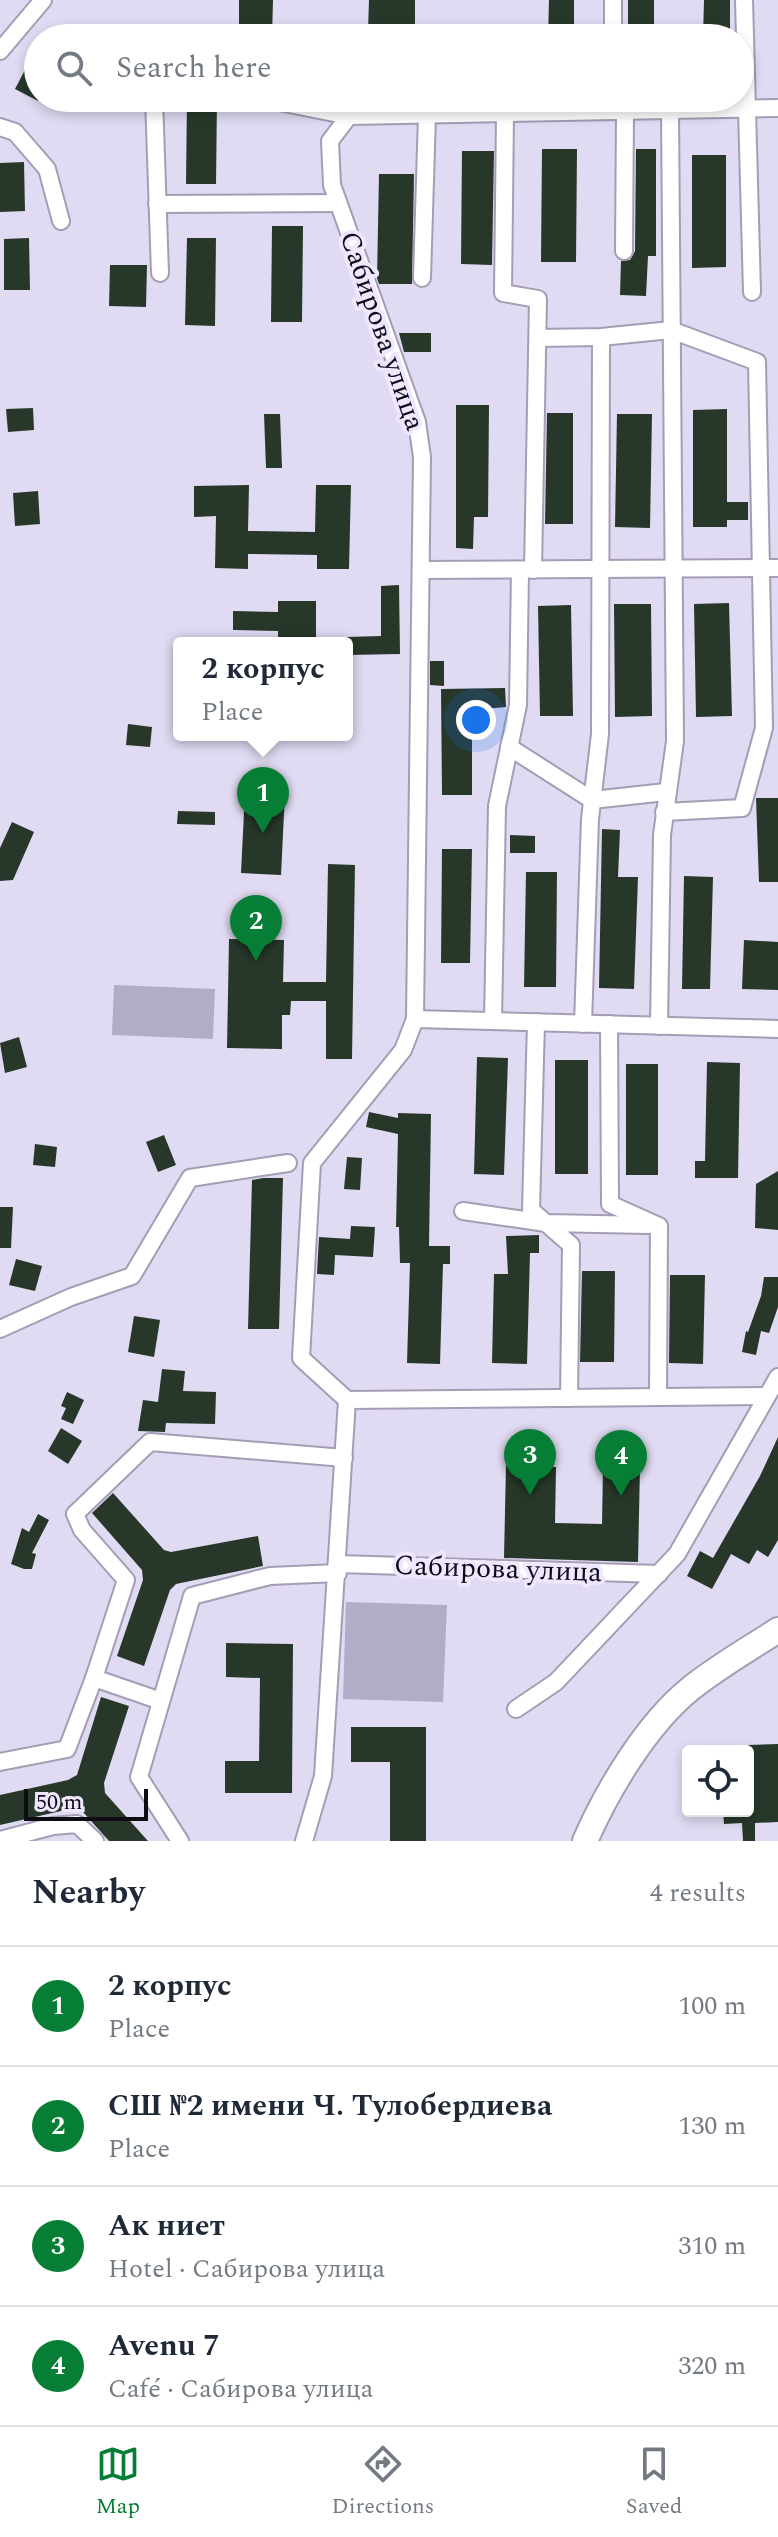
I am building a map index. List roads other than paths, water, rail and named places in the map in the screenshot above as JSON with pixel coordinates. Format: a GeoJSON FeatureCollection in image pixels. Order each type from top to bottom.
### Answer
{"type":"FeatureCollection","features":[{"type":"Feature","properties":{"kind":"main road"},"geometry":{"type":"LineString","coordinates":[[585,1841],[596,1816],[661,1716],[691,1688],[778,1630]]}},
{"type":"Feature","properties":{"kind":"street"},"geometry":{"type":"LineString","coordinates":[[0,51],[43,0]]}},
{"type":"Feature","properties":{"kind":"street"},"geometry":{"type":"LineString","coordinates":[[613,0],[613,24]]}},
{"type":"Feature","properties":{"kind":"street"},"geometry":{"type":"LineString","coordinates":[[744,0],[744,24]]}},
{"type":"Feature","properties":{"kind":"street"},"geometry":{"type":"LineString","coordinates":[[754,109],[778,108]]}},
{"type":"Feature","properties":{"kind":"street"},"geometry":{"type":"LineString","coordinates":[[154,112],[160,273]]}},
{"type":"Feature","properties":{"kind":"street"},"geometry":{"type":"LineString","coordinates":[[329,112],[349,116],[524,112]]}},
{"type":"Feature","properties":{"kind":"street"},"geometry":{"type":"LineString","coordinates":[[617,112],[624,251]]}},
{"type":"Feature","properties":{"kind":"street"},"geometry":{"type":"LineString","coordinates":[[659,1026],[664,812],[675,741],[670,112]]}},
{"type":"Feature","properties":{"kind":"street"},"geometry":{"type":"LineString","coordinates":[[745,112],[752,292]]}},
{"type":"Feature","properties":{"kind":"street"},"geometry":{"type":"LineString","coordinates":[[493,1021],[497,806],[518,705],[538,338],[538,299],[503,293],[505,113]]}},
{"type":"Feature","properties":{"kind":"street"},"geometry":{"type":"LineString","coordinates":[[422,278],[427,115]]}},
{"type":"Feature","properties":{"kind":"street","name":"Сабирова улица"},"geometry":{"type":"LineString","coordinates":[[347,1400],[301,1358],[312,1163],[403,1050],[415,1019],[422,570],[422,457],[417,422],[332,185],[330,141],[349,116]]}},
{"type":"Feature","properties":{"kind":"street"},"geometry":{"type":"LineString","coordinates":[[0,127],[15,132],[47,169],[61,221]]}},
{"type":"Feature","properties":{"kind":"street"},"geometry":{"type":"LineString","coordinates":[[157,204],[338,203]]}},
{"type":"Feature","properties":{"kind":"street"},"geometry":{"type":"LineString","coordinates":[[538,338],[601,337],[671,330],[757,362],[770,568],[764,728],[742,808],[664,812]]}},
{"type":"Feature","properties":{"kind":"street"},"geometry":{"type":"LineString","coordinates":[[583,1024],[592,800],[600,734],[601,337]]}},
{"type":"Feature","properties":{"kind":"street"},"geometry":{"type":"LineString","coordinates":[[422,570],[770,568]]}},
{"type":"Feature","properties":{"kind":"street"},"geometry":{"type":"LineString","coordinates":[[509,747],[592,800],[666,792]]}},
{"type":"Feature","properties":{"kind":"street"},"geometry":{"type":"LineString","coordinates":[[415,1019],[778,1029]]}},
{"type":"Feature","properties":{"kind":"street"},"geometry":{"type":"LineString","coordinates":[[536,1022],[531,1210],[571,1245],[569,1398]]}},
{"type":"Feature","properties":{"kind":"street"},"geometry":{"type":"LineString","coordinates":[[609,1024],[610,1204],[659,1226]]}},
{"type":"Feature","properties":{"kind":"street"},"geometry":{"type":"LineString","coordinates":[[0,1329],[71,1297],[132,1276],[190,1178],[288,1163]]}},
{"type":"Feature","properties":{"kind":"street"},"geometry":{"type":"LineString","coordinates":[[463,1211],[546,1223],[659,1226]]}},
{"type":"Feature","properties":{"kind":"street"},"geometry":{"type":"LineString","coordinates":[[658,1397],[659,1226]]}},
{"type":"Feature","properties":{"kind":"street","name":"Сабирова улица"},"geometry":{"type":"LineString","coordinates":[[516,1709],[556,1682],[677,1554],[778,1377]]}},
{"type":"Feature","properties":{"kind":"street"},"geometry":{"type":"LineString","coordinates":[[304,1841],[323,1776],[347,1400],[767,1396]]}},
{"type":"Feature","properties":{"kind":"street"},"geometry":{"type":"LineString","coordinates":[[0,1762],[67,1749],[126,1580],[82,1530],[75,1514],[150,1442],[344,1458]]}},
{"type":"Feature","properties":{"kind":"street","name":"Сабирова улица"},"geometry":{"type":"LineString","coordinates":[[161,1701],[192,1596],[270,1576],[338,1568],[659,1574]]}},
{"type":"Feature","properties":{"kind":"street"},"geometry":{"type":"LineString","coordinates":[[94,1678],[161,1701],[139,1777],[180,1841]]}},
{"type":"Feature","properties":{"kind":"street"},"geometry":{"type":"LineString","coordinates":[[0,1840],[53,1826],[77,1824],[95,1841]]}},
{"type":"Feature","properties":{"kind":"place","name":"2 корпус"},"geometry":{"type":"Point","coordinates":[263,833]}},
{"type":"Feature","properties":{"kind":"place","name":"СШ №2 имени Ч. Тулобердиева"},"geometry":{"type":"Point","coordinates":[256,961]}},
{"type":"Feature","properties":{"kind":"place","name":"Ак ниет"},"geometry":{"type":"Point","coordinates":[530,1495]}},
{"type":"Feature","properties":{"kind":"place","name":"Avenu 7"},"geometry":{"type":"Point","coordinates":[621,1496]}}]}
